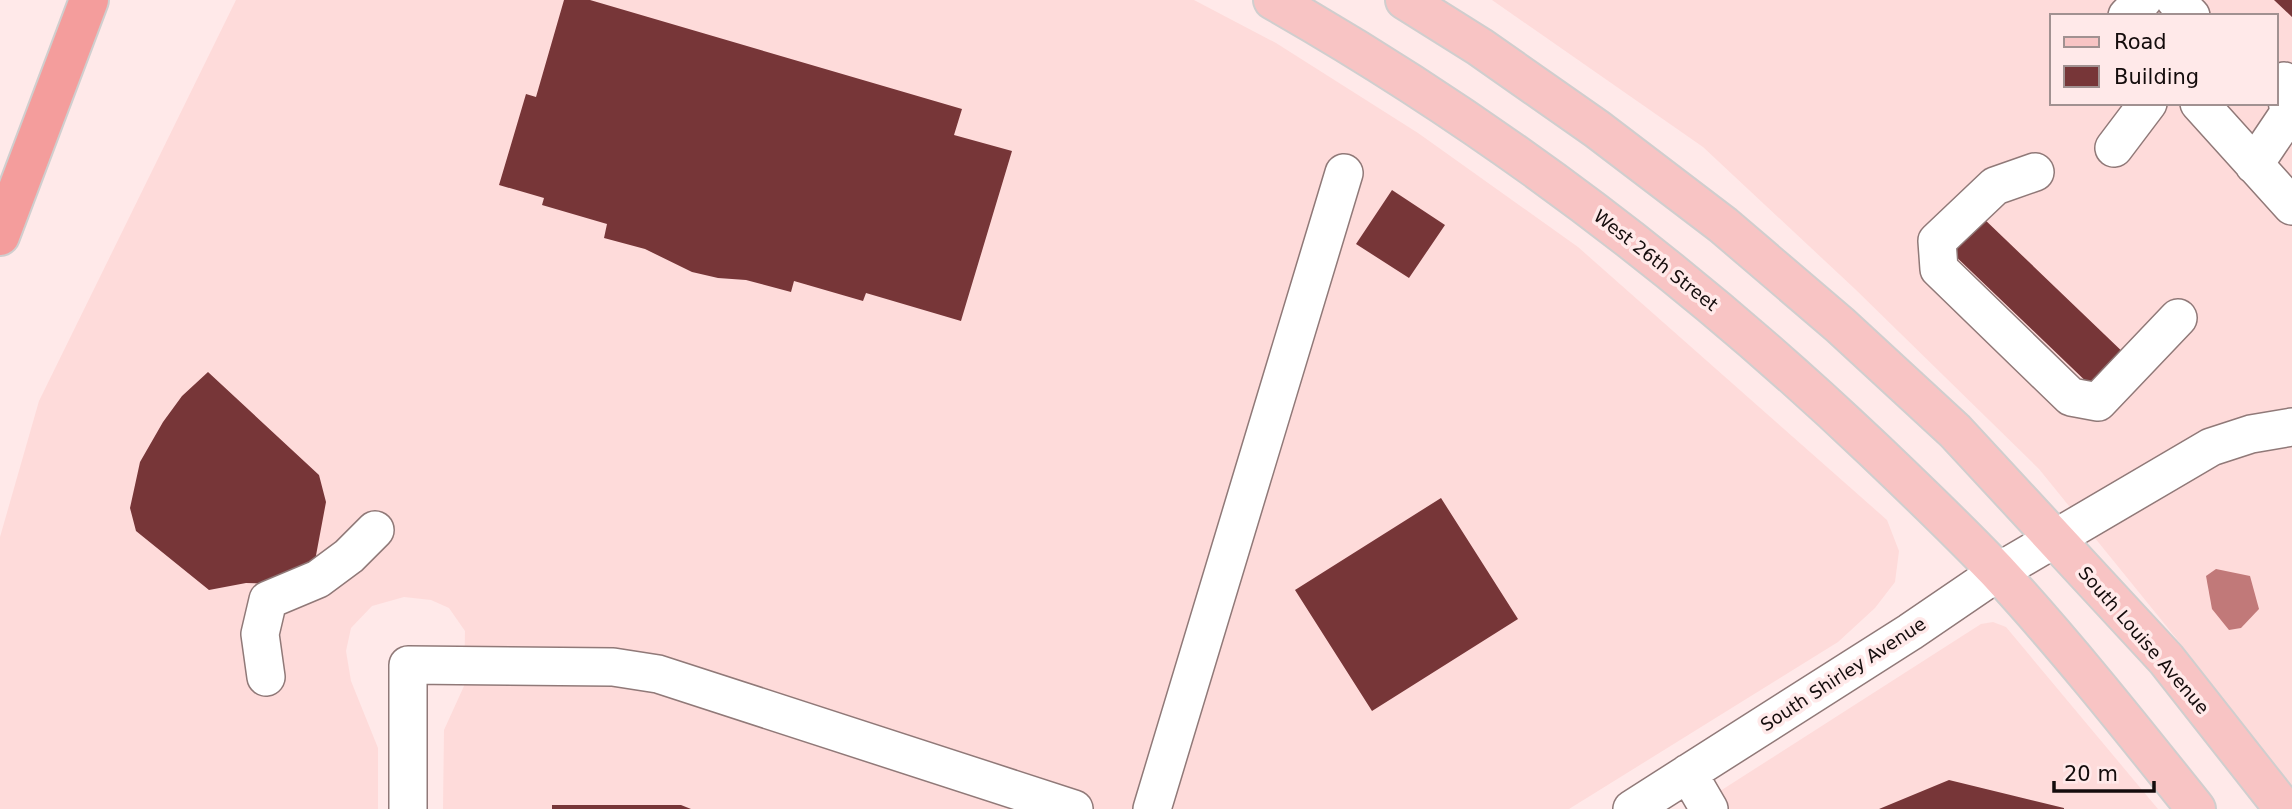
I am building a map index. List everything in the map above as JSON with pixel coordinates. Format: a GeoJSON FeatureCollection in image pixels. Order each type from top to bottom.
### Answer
{"type":"FeatureCollection","features":[{"type":"Feature","properties":{"kind":"highway"},"geometry":{"type":"LineString","coordinates":[[0,236],[89,0]]}},
{"type":"Feature","properties":{"kind":"main road","name":"West 26th Street"},"geometry":{"type":"LineString","coordinates":[[1273,0],[1328,31],[1443,104],[1557,183],[1680,277],[1795,375],[1998,572]]}},
{"type":"Feature","properties":{"kind":"main road"},"geometry":{"type":"LineString","coordinates":[[1405,0],[1480,47],[1597,128],[1723,225],[1840,325],[1955,431],[2054,538]]}},
{"type":"Feature","properties":{"kind":"main road","name":"South Louise Avenue"},"geometry":{"type":"LineString","coordinates":[[2054,538],[2166,659],[2284,809]]}},
{"type":"Feature","properties":{"kind":"main road"},"geometry":{"type":"LineString","coordinates":[[1998,572],[2128,724],[2196,809]]}},
{"type":"Feature","properties":{"kind":"street"},"geometry":{"type":"LineString","coordinates":[[2129,14],[2143,0]]}},
{"type":"Feature","properties":{"kind":"street"},"geometry":{"type":"LineString","coordinates":[[2175,0],[2189,14]]}},
{"type":"Feature","properties":{"kind":"street"},"geometry":{"type":"LineString","coordinates":[[2254,165],[2289,113],[2284,81]]}},
{"type":"Feature","properties":{"kind":"street"},"geometry":{"type":"LineString","coordinates":[[2114,148],[2146,105]]}},
{"type":"Feature","properties":{"kind":"street"},"geometry":{"type":"LineString","coordinates":[[2201,105],[2292,206]]}},
{"type":"Feature","properties":{"kind":"street"},"geometry":{"type":"LineString","coordinates":[[2035,172],[1995,186],[1937,242],[1939,269],[2071,397],[2098,402],[2178,318]]}},
{"type":"Feature","properties":{"kind":"street"},"geometry":{"type":"LineString","coordinates":[[1153,809],[1344,173]]}},
{"type":"Feature","properties":{"kind":"street","name":"South Shirley Avenue"},"geometry":{"type":"LineString","coordinates":[[1632,809],[1910,632],[1998,572],[2211,447],[2251,434],[2292,427]]}},
{"type":"Feature","properties":{"kind":"street"},"geometry":{"type":"LineString","coordinates":[[266,677],[260,634],[268,600],[318,579],[349,556],[375,530]]}},
{"type":"Feature","properties":{"kind":"street"},"geometry":{"type":"LineString","coordinates":[[408,809],[408,665],[613,667],[658,674],[1074,809]]}},
{"type":"Feature","properties":{"kind":"street"},"geometry":{"type":"LineString","coordinates":[[1688,773],[1709,809]]}},
{"type":"Feature","properties":{"kind":"shaded area"},"geometry":{"type":"Polygon","coordinates":[[[236,0],[1194,0],[1276,43],[1418,133],[1578,247],[1887,520],[1899,551],[1895,582],[1875,608],[1838,642],[1569,809],[443,809],[444,730],[464,686],[465,631],[449,608],[431,600],[404,597],[372,606],[351,628],[346,651],[351,681],[378,748],[378,809],[0,809],[0,537],[39,401],[236,0]]]}},
{"type":"Feature","properties":{"kind":"shaded area"},"geometry":{"type":"Polygon","coordinates":[[[1492,0],[2292,0],[2292,788],[2176,638],[2039,469],[1855,289],[1703,147],[1492,0]]]}},
{"type":"Feature","properties":{"kind":"shaded area"},"geometry":{"type":"Polygon","coordinates":[[[2216,569],[2250,576],[2259,609],[2241,628],[2229,630],[2212,609],[2206,576],[2216,569]]]}},
{"type":"Feature","properties":{"kind":"shaded area"},"geometry":{"type":"Polygon","coordinates":[[[1993,622],[2006,627],[2158,809],[1692,809],[1981,624],[1993,622]]]}},
{"type":"Feature","properties":{"kind":"building"},"geometry":{"type":"Polygon","coordinates":[[[564,0],[590,0],[962,109],[954,135],[1012,151],[961,321],[866,293],[863,301],[794,281],[791,292],[746,280],[718,278],[692,272],[645,249],[604,238],[607,224],[542,205],[544,198],[499,185],[526,94],[536,97],[564,0]]]}},
{"type":"Feature","properties":{"kind":"building"},"geometry":{"type":"Polygon","coordinates":[[[2274,0],[2292,0],[2292,17],[2274,0]]]}},
{"type":"Feature","properties":{"kind":"building"},"geometry":{"type":"Polygon","coordinates":[[[1392,190],[1445,225],[1409,278],[1356,244],[1392,190]]]}},
{"type":"Feature","properties":{"kind":"building"},"geometry":{"type":"Polygon","coordinates":[[[1981,216],[2129,358],[2096,391],[1949,250],[1981,216]]]}},
{"type":"Feature","properties":{"kind":"building"},"geometry":{"type":"Polygon","coordinates":[[[208,372],[319,475],[326,502],[314,566],[286,584],[246,583],[209,590],[136,531],[130,508],[140,462],[182,396],[208,372]]]}},
{"type":"Feature","properties":{"kind":"building"},"geometry":{"type":"Polygon","coordinates":[[[1441,498],[1518,619],[1372,711],[1295,590],[1441,498]]]}},
{"type":"Feature","properties":{"kind":"building"},"geometry":{"type":"Polygon","coordinates":[[[1949,780],[2064,808],[2064,809],[1879,809],[1949,780]]]}},
{"type":"Feature","properties":{"kind":"building"},"geometry":{"type":"Polygon","coordinates":[[[552,805],[681,805],[691,809],[552,809],[552,805]]]}}]}
